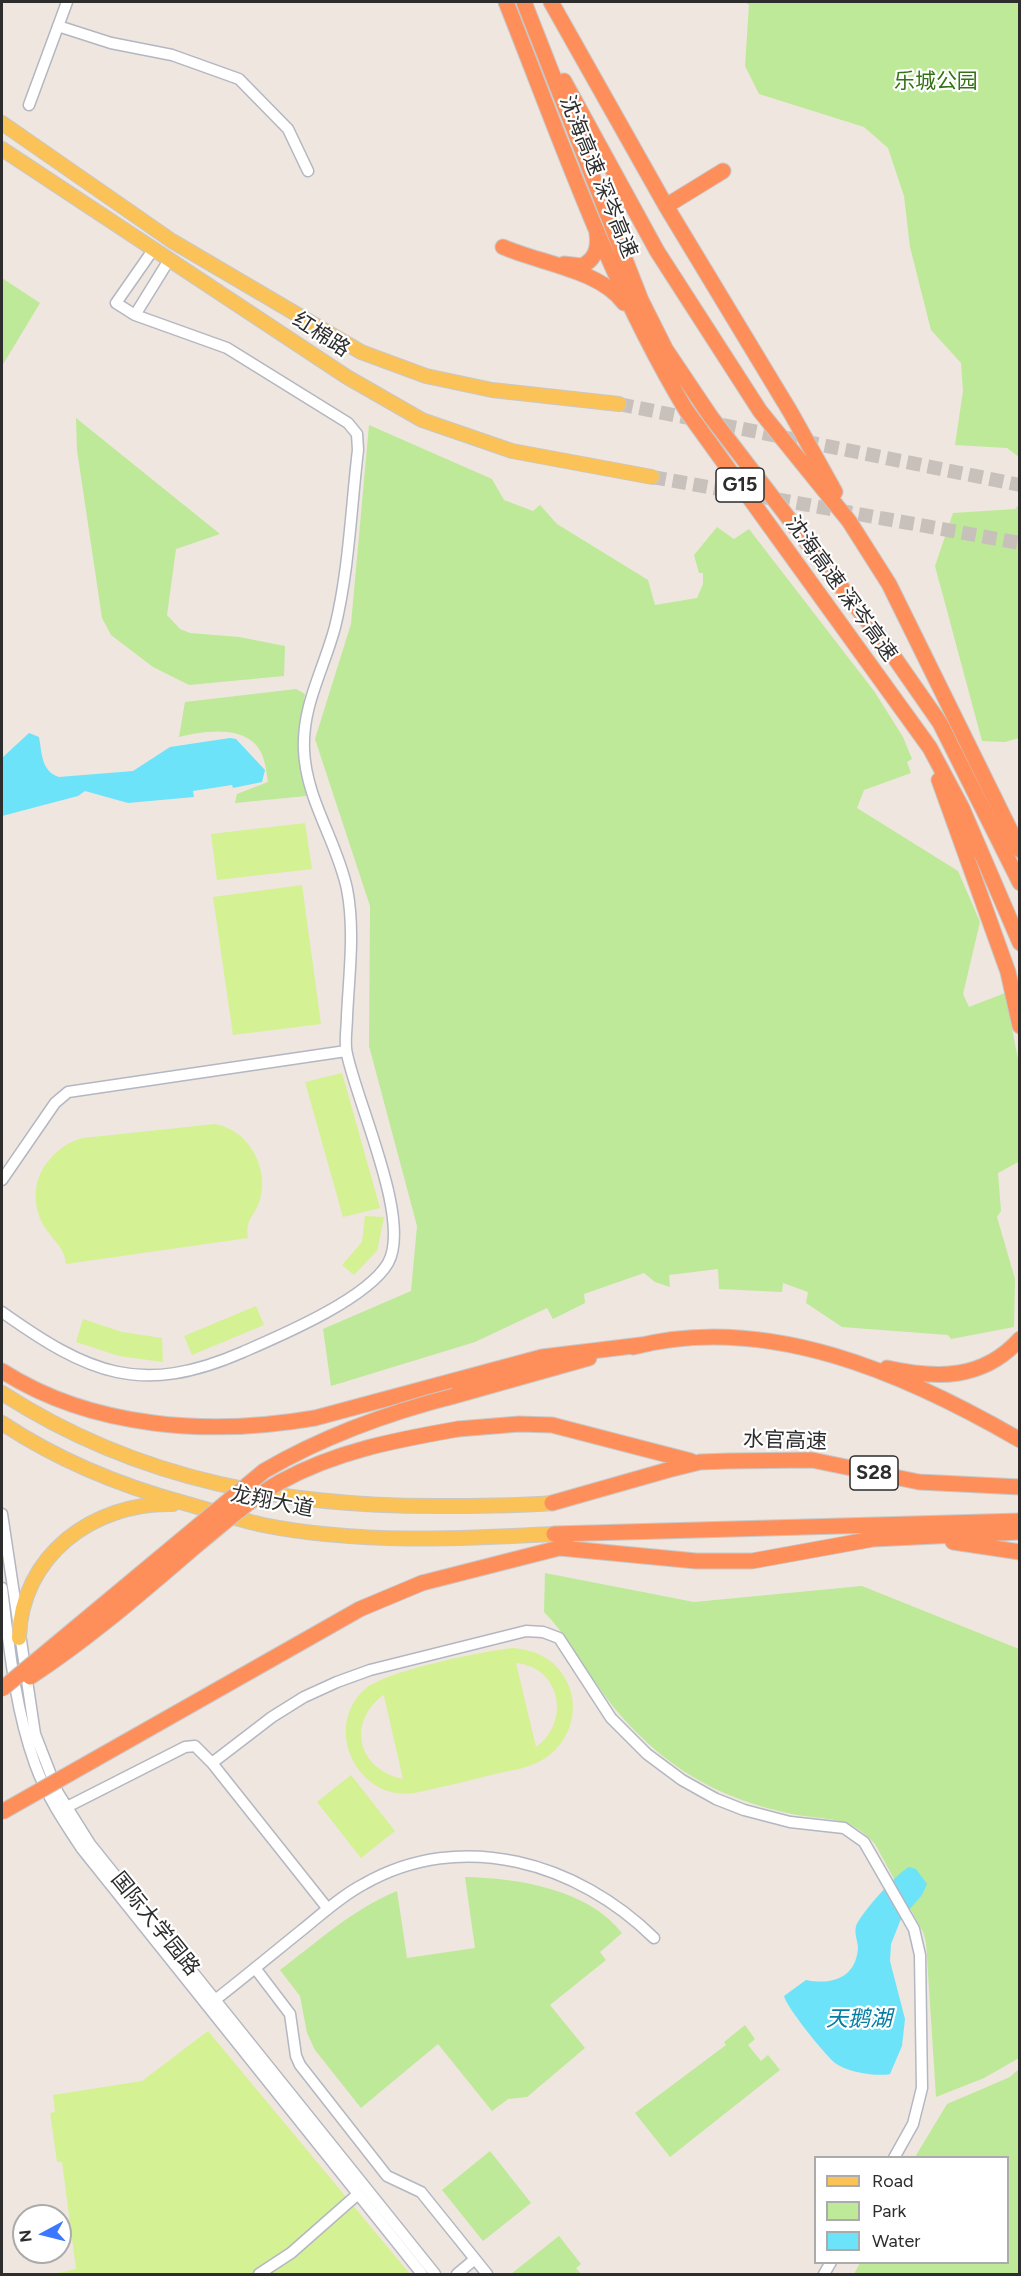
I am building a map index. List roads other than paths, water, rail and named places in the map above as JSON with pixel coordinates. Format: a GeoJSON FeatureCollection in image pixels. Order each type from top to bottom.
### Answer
{"type":"FeatureCollection","features":[{"type":"Feature","properties":{"kind":"highway","name":"沈海高速 深岑高速"},"geometry":{"type":"LineString","coordinates":[[506,2],[597,231],[635,318],[686,410],[930,748],[962,808],[1020,943]]}},
{"type":"Feature","properties":{"kind":"highway","name":"沈海高速 深岑高速"},"geometry":{"type":"LineString","coordinates":[[524,2],[641,300],[666,350],[711,417],[885,644],[940,723],[1020,883]]}},
{"type":"Feature","properties":{"kind":"highway"},"geometry":{"type":"LineString","coordinates":[[551,2],[666,206],[791,413],[849,521],[889,584],[1020,850]]}},
{"type":"Feature","properties":{"kind":"highway"},"geometry":{"type":"LineString","coordinates":[[533,23],[657,251],[760,411],[849,521]]}},
{"type":"Feature","properties":{"kind":"highway"},"geometry":{"type":"LineString","coordinates":[[666,206],[723,171]]}},
{"type":"Feature","properties":{"kind":"highway"},"geometry":{"type":"LineString","coordinates":[[597,231],[596,253],[582,266],[571,266],[503,247],[605,286],[621,299],[635,318]]}},
{"type":"Feature","properties":{"kind":"highway"},"geometry":{"type":"LineString","coordinates":[[930,748],[941,788],[1008,972],[1020,1026]]}},
{"type":"Feature","properties":{"kind":"highway"},"geometry":{"type":"LineString","coordinates":[[2,1371],[50,1396],[98,1411],[151,1422],[218,1427],[315,1418],[542,1357],[700,1338],[757,1339],[791,1343],[914,1374],[948,1376],[990,1364],[1020,1340]]}},
{"type":"Feature","properties":{"kind":"highway"},"geometry":{"type":"LineString","coordinates":[[2,1689],[264,1471],[310,1446],[360,1424],[641,1345]]}},
{"type":"Feature","properties":{"kind":"highway"},"geometry":{"type":"LineString","coordinates":[[825,1353],[907,1383],[1020,1440]]}},
{"type":"Feature","properties":{"kind":"highway"},"geometry":{"type":"LineString","coordinates":[[2,1695],[67,1653],[244,1506],[281,1482],[327,1460],[355,1451],[458,1429],[519,1424],[552,1425],[664,1456],[700,1462]]}},
{"type":"Feature","properties":{"kind":"highway","name":"水官高速"},"geometry":{"type":"LineString","coordinates":[[552,1503],[700,1462],[812,1460],[919,1482],[1020,1487]]}},
{"type":"Feature","properties":{"kind":"highway"},"geometry":{"type":"LineString","coordinates":[[2,1812],[360,1609],[422,1583],[557,1541],[633,1532],[1020,1521]]}},
{"type":"Feature","properties":{"kind":"highway"},"geometry":{"type":"LineString","coordinates":[[633,1532],[676,1558]]}},
{"type":"Feature","properties":{"kind":"highway"},"geometry":{"type":"LineString","coordinates":[[557,1541],[676,1558],[752,1561],[836,1544],[909,1537],[1020,1532]]}},
{"type":"Feature","properties":{"kind":"highway"},"geometry":{"type":"LineString","coordinates":[[909,1537],[1020,1552]]}},
{"type":"Feature","properties":{"kind":"main road","name":"红棉路"},"geometry":{"type":"LineString","coordinates":[[2,123],[172,241],[361,352],[426,376],[492,390],[619,404]]}},
{"type":"Feature","properties":{"kind":"main road","name":"红棉路"},"geometry":{"type":"LineString","coordinates":[[2,149],[346,377],[422,420],[512,451],[652,477]]}},
{"type":"Feature","properties":{"kind":"main road","name":"龙翔大道"},"geometry":{"type":"LineString","coordinates":[[2,1393],[62,1427],[117,1453],[183,1475],[259,1493],[334,1504],[372,1506],[552,1503]]}},
{"type":"Feature","properties":{"kind":"main road","name":"龙翔大道"},"geometry":{"type":"LineString","coordinates":[[2,1423],[35,1444],[87,1471],[127,1486],[265,1525],[333,1534],[396,1538],[557,1541]]}},
{"type":"Feature","properties":{"kind":"main road"},"geometry":{"type":"LineString","coordinates":[[19,1638],[21,1611],[30,1586],[44,1561],[61,1541],[86,1525],[120,1512],[153,1505],[190,1505]]}},
{"type":"Feature","properties":{"kind":"street"},"geometry":{"type":"LineString","coordinates":[[29,105],[67,2]]}},
{"type":"Feature","properties":{"kind":"street"},"geometry":{"type":"LineString","coordinates":[[58,26],[111,43],[172,55],[239,79],[288,129],[308,171]]}},
{"type":"Feature","properties":{"kind":"street"},"geometry":{"type":"LineString","coordinates":[[2,1312],[50,1347],[74,1359],[118,1372],[161,1375],[182,1372],[227,1359],[356,1295],[370,1285],[389,1260],[394,1246],[394,1228],[386,1186],[346,1051],[350,908],[343,872],[310,789],[304,744],[311,694],[338,613],[356,462],[357,434],[348,423],[227,348],[135,315],[116,303],[153,250]]}},
{"type":"Feature","properties":{"kind":"street"},"geometry":{"type":"LineString","coordinates":[[135,315],[169,260]]}},
{"type":"Feature","properties":{"kind":"street"},"geometry":{"type":"LineString","coordinates":[[2,1180],[55,1103],[68,1092],[346,1051]]}},
{"type":"Feature","properties":{"kind":"street","name":"国际大学园路"},"geometry":{"type":"LineString","coordinates":[[2,1514],[31,1715],[40,1752],[62,1809],[82,1849],[435,2274]]}},
{"type":"Feature","properties":{"kind":"street","name":"国际大学园路"},"geometry":{"type":"LineString","coordinates":[[2,1588],[7,1629],[30,1750],[42,1782],[62,1809]]}},
{"type":"Feature","properties":{"kind":"street"},"geometry":{"type":"LineString","coordinates":[[2,1640],[7,1629]]}},
{"type":"Feature","properties":{"kind":"street"},"geometry":{"type":"LineString","coordinates":[[212,1764],[272,1717],[304,1697],[370,1670],[516,1633],[543,1632],[559,1638],[610,1718],[664,1767],[716,1799],[744,1810],[790,1822],[844,1828],[853,1832],[864,1842],[909,1918],[917,1937],[920,1954],[922,2088],[913,2124],[895,2156]]}},
{"type":"Feature","properties":{"kind":"street"},"geometry":{"type":"LineString","coordinates":[[62,1809],[190,1745],[200,1749],[328,1909]]}},
{"type":"Feature","properties":{"kind":"street"},"geometry":{"type":"LineString","coordinates":[[211,2003],[328,1909],[363,1884],[398,1869],[444,1858],[493,1858],[530,1863],[581,1883],[614,1903],[654,1938]]}},
{"type":"Feature","properties":{"kind":"street"},"geometry":{"type":"LineString","coordinates":[[255,1968],[290,2014],[296,2056],[300,2065],[387,2176],[421,2192],[487,2274]]}},
{"type":"Feature","properties":{"kind":"street","name":"国际大学园路"},"geometry":{"type":"LineString","coordinates":[[211,2003],[422,2274]]}},
{"type":"Feature","properties":{"kind":"street"},"geometry":{"type":"LineString","coordinates":[[259,2274],[291,2253],[358,2193]]}},
{"type":"Feature","properties":{"kind":"street"},"geometry":{"type":"LineString","coordinates":[[457,2274],[475,2259]]}},
{"type":"Feature","properties":{"kind":"water"},"geometry":{"type":"Polygon","coordinates":[[[29,733],[39,737],[46,766],[59,777],[133,771],[170,747],[230,738],[236,739],[265,770],[262,782],[233,788],[232,785],[193,791],[194,797],[128,803],[85,791],[78,796],[2,816],[2,758],[29,733]]]}},
{"type":"Feature","properties":{"kind":"water","name":"天鹅湖"},"geometry":{"type":"Polygon","coordinates":[[[909,1867],[916,1869],[927,1884],[922,1895],[901,1919],[891,1944],[890,1961],[905,2019],[902,2046],[890,2074],[862,2073],[835,2063],[799,2020],[784,1996],[806,1980],[833,1980],[847,1973],[856,1959],[858,1949],[856,1926],[859,1920],[888,1885],[909,1867]]]}},
{"type":"Feature","properties":{"kind":"tunnel"},"geometry":{"type":"LineString","coordinates":[[619,404],[1020,485]]}},
{"type":"Feature","properties":{"kind":"tunnel"},"geometry":{"type":"LineString","coordinates":[[652,477],[1020,543]]}},
{"type":"Feature","properties":{"kind":"park label","name":"乐城公园"},"geometry":{"type":"Point","coordinates":[936,82]}}]}
